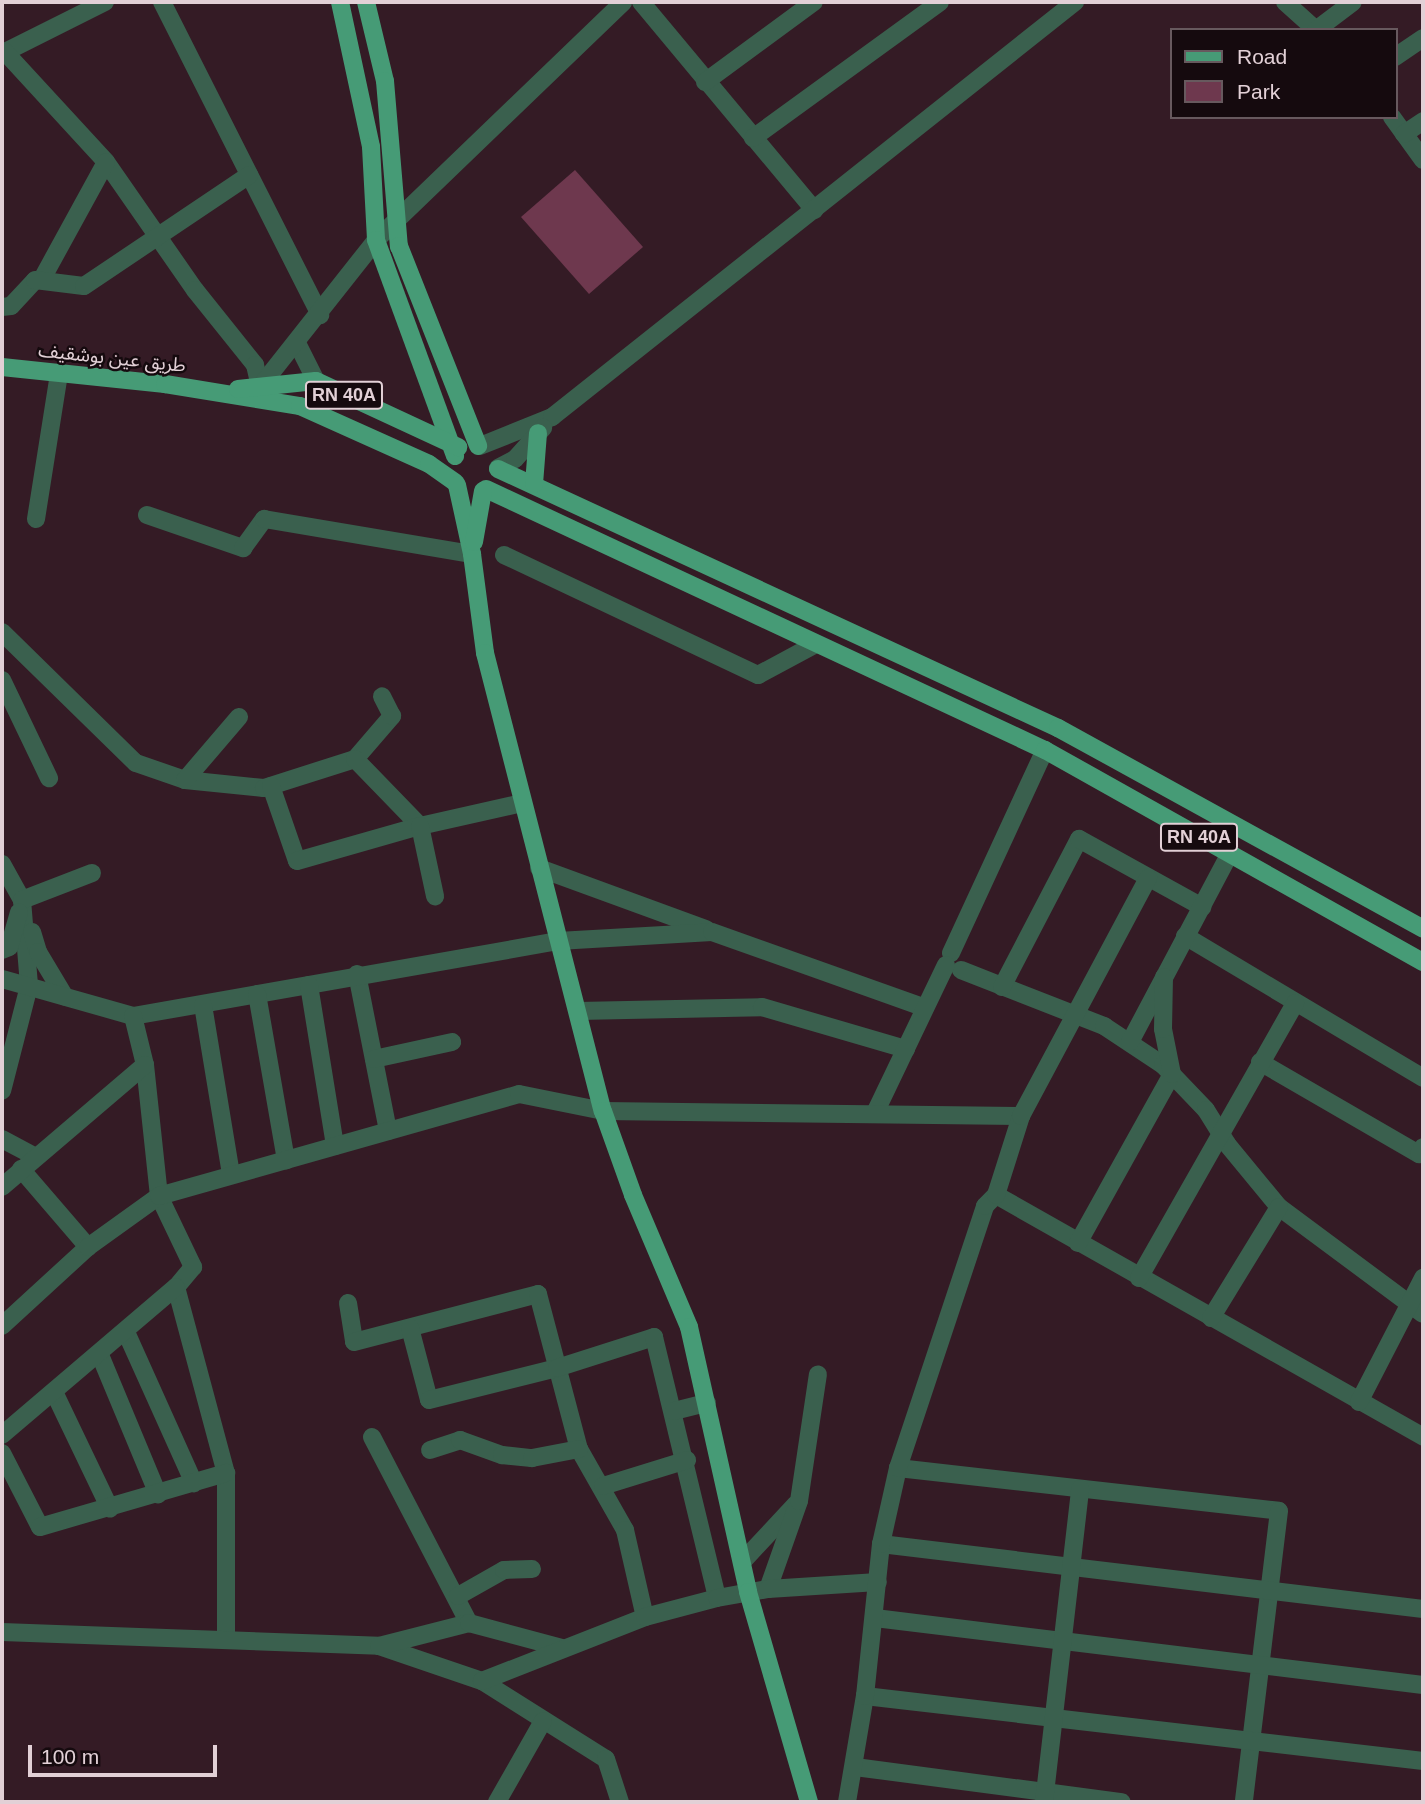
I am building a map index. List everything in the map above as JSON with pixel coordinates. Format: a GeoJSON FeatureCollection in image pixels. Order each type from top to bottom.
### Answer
{"type":"FeatureCollection","features":[{"type":"Feature","properties":{"kind":"main road"},"geometry":{"type":"LineString","coordinates":[[340,2],[371,147],[376,240],[465,448]]}},
{"type":"Feature","properties":{"kind":"main road"},"geometry":{"type":"LineString","coordinates":[[366,2],[385,81],[395,224],[465,448]]}},
{"type":"Feature","properties":{"kind":"main road","name":"طريق عين بوشقيف"},"geometry":{"type":"LineString","coordinates":[[2,367],[218,392]]}},
{"type":"Feature","properties":{"kind":"main road","name":"RN 40A"},"geometry":{"type":"LineString","coordinates":[[218,392],[316,381],[465,448]]}},
{"type":"Feature","properties":{"kind":"main road","name":"RN 40A"},"geometry":{"type":"LineString","coordinates":[[218,392],[300,406],[429,464],[456,483]]}},
{"type":"Feature","properties":{"kind":"main road"},"geometry":{"type":"LineString","coordinates":[[534,484],[538,433]]}},
{"type":"Feature","properties":{"kind":"main road"},"geometry":{"type":"LineString","coordinates":[[465,448],[493,454],[498,469],[485,490],[472,554]]}},
{"type":"Feature","properties":{"kind":"main road"},"geometry":{"type":"LineString","coordinates":[[465,448],[451,469],[472,554],[485,653],[522,803],[603,1111],[689,1327],[748,1592],[809,1802]]}},
{"type":"Feature","properties":{"kind":"main road","name":"RN 40A"},"geometry":{"type":"LineString","coordinates":[[498,469],[1058,728],[1423,929]]}},
{"type":"Feature","properties":{"kind":"main road"},"geometry":{"type":"LineString","coordinates":[[456,483],[467,491],[485,490]]}},
{"type":"Feature","properties":{"kind":"main road","name":"RN 40A"},"geometry":{"type":"LineString","coordinates":[[485,490],[1045,750],[1423,962]]}},
{"type":"Feature","properties":{"kind":"street"},"geometry":{"type":"LineString","coordinates":[[105,2],[5,52],[106,162],[158,239],[255,365],[260,387]]}},
{"type":"Feature","properties":{"kind":"street"},"geometry":{"type":"LineString","coordinates":[[162,2],[320,316]]}},
{"type":"Feature","properties":{"kind":"street"},"geometry":{"type":"LineString","coordinates":[[260,387],[320,316],[376,240],[623,2]]}},
{"type":"Feature","properties":{"kind":"street"},"geometry":{"type":"LineString","coordinates":[[641,2],[814,210]]}},
{"type":"Feature","properties":{"kind":"street"},"geometry":{"type":"LineString","coordinates":[[705,82],[814,2]]}},
{"type":"Feature","properties":{"kind":"street"},"geometry":{"type":"LineString","coordinates":[[753,138],[940,2]]}},
{"type":"Feature","properties":{"kind":"street"},"geometry":{"type":"LineString","coordinates":[[498,469],[515,459],[552,417],[1075,2]]}},
{"type":"Feature","properties":{"kind":"street"},"geometry":{"type":"LineString","coordinates":[[1285,2],[1314,28]]}},
{"type":"Feature","properties":{"kind":"street"},"geometry":{"type":"LineString","coordinates":[[1319,28],[1353,2]]}},
{"type":"Feature","properties":{"kind":"street"},"geometry":{"type":"LineString","coordinates":[[1397,56],[1423,38]]}},
{"type":"Feature","properties":{"kind":"street"},"geometry":{"type":"LineString","coordinates":[[1393,119],[1423,160]]}},
{"type":"Feature","properties":{"kind":"street"},"geometry":{"type":"LineString","coordinates":[[1404,134],[1423,121]]}},
{"type":"Feature","properties":{"kind":"street"},"geometry":{"type":"LineString","coordinates":[[42,279],[106,162]]}},
{"type":"Feature","properties":{"kind":"street"},"geometry":{"type":"LineString","coordinates":[[2,307],[11,306],[35,280],[42,279],[71,288],[84,286],[158,239],[249,175]]}},
{"type":"Feature","properties":{"kind":"street"},"geometry":{"type":"LineString","coordinates":[[297,342],[316,381]]}},
{"type":"Feature","properties":{"kind":"street"},"geometry":{"type":"LineString","coordinates":[[36,519],[59,373]]}},
{"type":"Feature","properties":{"kind":"street"},"geometry":{"type":"LineString","coordinates":[[465,448],[552,417]]}},
{"type":"Feature","properties":{"kind":"street"},"geometry":{"type":"LineString","coordinates":[[147,515],[243,548],[264,519],[472,554]]}},
{"type":"Feature","properties":{"kind":"street"},"geometry":{"type":"LineString","coordinates":[[504,555],[758,675],[814,645]]}},
{"type":"Feature","properties":{"kind":"street"},"geometry":{"type":"LineString","coordinates":[[2,632],[136,763],[185,780],[271,786],[355,759],[392,716],[382,696]]}},
{"type":"Feature","properties":{"kind":"street"},"geometry":{"type":"LineString","coordinates":[[2,680],[49,778]]}},
{"type":"Feature","properties":{"kind":"street"},"geometry":{"type":"LineString","coordinates":[[185,780],[239,717]]}},
{"type":"Feature","properties":{"kind":"street"},"geometry":{"type":"LineString","coordinates":[[875,1112],[925,1008],[952,963],[1045,750]]}},
{"type":"Feature","properties":{"kind":"street"},"geometry":{"type":"LineString","coordinates":[[355,759],[420,826],[435,896]]}},
{"type":"Feature","properties":{"kind":"street"},"geometry":{"type":"LineString","coordinates":[[271,786],[297,860],[420,826],[522,803]]}},
{"type":"Feature","properties":{"kind":"street"},"geometry":{"type":"LineString","coordinates":[[1002,987],[1079,839],[1202,907]]}},
{"type":"Feature","properties":{"kind":"street"},"geometry":{"type":"LineString","coordinates":[[1130,1042],[1230,855]]}},
{"type":"Feature","properties":{"kind":"street"},"geometry":{"type":"LineString","coordinates":[[2,863],[22,900],[38,952],[65,997]]}},
{"type":"Feature","properties":{"kind":"street"},"geometry":{"type":"LineString","coordinates":[[539,868],[925,1008]]}},
{"type":"Feature","properties":{"kind":"street"},"geometry":{"type":"LineString","coordinates":[[22,900],[92,873]]}},
{"type":"Feature","properties":{"kind":"street"},"geometry":{"type":"LineString","coordinates":[[847,1802],[865,1696],[881,1544],[898,1468],[985,1206],[996,1195],[1021,1116],[1148,878]]}},
{"type":"Feature","properties":{"kind":"street"},"geometry":{"type":"LineString","coordinates":[[2,950],[9,947],[22,900]]}},
{"type":"Feature","properties":{"kind":"street"},"geometry":{"type":"LineString","coordinates":[[2,1091],[8,1041],[29,986],[22,900]]}},
{"type":"Feature","properties":{"kind":"street"},"geometry":{"type":"LineString","coordinates":[[2,979],[133,1016],[203,1005],[356,974],[558,941],[712,932]]}},
{"type":"Feature","properties":{"kind":"street"},"geometry":{"type":"LineString","coordinates":[[1185,936],[1423,1078]]}},
{"type":"Feature","properties":{"kind":"street"},"geometry":{"type":"LineString","coordinates":[[952,963],[1002,987],[1075,1013],[1130,1042],[1172,1074],[1206,1110],[1219,1131],[1279,1207],[1416,1310]]}},
{"type":"Feature","properties":{"kind":"street"},"geometry":{"type":"LineString","coordinates":[[356,974],[388,1131]]}},
{"type":"Feature","properties":{"kind":"street"},"geometry":{"type":"LineString","coordinates":[[1078,1243],[1172,1074],[1163,1029],[1164,977]]}},
{"type":"Feature","properties":{"kind":"street"},"geometry":{"type":"LineString","coordinates":[[309,985],[335,1146]]}},
{"type":"Feature","properties":{"kind":"street"},"geometry":{"type":"LineString","coordinates":[[257,994],[286,1160]]}},
{"type":"Feature","properties":{"kind":"street"},"geometry":{"type":"LineString","coordinates":[[1139,1278],[1219,1131],[1295,1003]]}},
{"type":"Feature","properties":{"kind":"street"},"geometry":{"type":"LineString","coordinates":[[203,1005],[230,1175]]}},
{"type":"Feature","properties":{"kind":"street"},"geometry":{"type":"LineString","coordinates":[[578,1011],[762,1007],[906,1049]]}},
{"type":"Feature","properties":{"kind":"street"},"geometry":{"type":"LineString","coordinates":[[2,1435],[100,1355],[176,1287],[192,1267],[159,1196],[145,1065],[133,1016]]}},
{"type":"Feature","properties":{"kind":"street"},"geometry":{"type":"LineString","coordinates":[[374,1059],[452,1042]]}},
{"type":"Feature","properties":{"kind":"street"},"geometry":{"type":"LineString","coordinates":[[1260,1062],[1419,1154],[1423,1147]]}},
{"type":"Feature","properties":{"kind":"street"},"geometry":{"type":"LineString","coordinates":[[2,1187],[145,1065]]}},
{"type":"Feature","properties":{"kind":"street"},"geometry":{"type":"LineString","coordinates":[[2,1326],[88,1247],[159,1196],[519,1094],[603,1111],[875,1112],[1021,1116]]}},
{"type":"Feature","properties":{"kind":"street"},"geometry":{"type":"LineString","coordinates":[[2,1139],[28,1163],[88,1247]]}},
{"type":"Feature","properties":{"kind":"street"},"geometry":{"type":"LineString","coordinates":[[996,1195],[1423,1437]]}},
{"type":"Feature","properties":{"kind":"street"},"geometry":{"type":"LineString","coordinates":[[1211,1318],[1279,1207]]}},
{"type":"Feature","properties":{"kind":"street"},"geometry":{"type":"LineString","coordinates":[[1359,1402],[1416,1310],[1423,1279]]}},
{"type":"Feature","properties":{"kind":"street"},"geometry":{"type":"LineString","coordinates":[[176,1287],[226,1472],[226,1640]]}},
{"type":"Feature","properties":{"kind":"street"},"geometry":{"type":"LineString","coordinates":[[348,1303],[354,1342],[538,1294],[579,1449],[603,1486],[625,1530],[645,1617]]}},
{"type":"Feature","properties":{"kind":"street"},"geometry":{"type":"LineString","coordinates":[[410,1328],[429,1400],[557,1368],[654,1337],[687,1460],[717,1598]]}},
{"type":"Feature","properties":{"kind":"street"},"geometry":{"type":"LineString","coordinates":[[126,1332],[194,1483]]}},
{"type":"Feature","properties":{"kind":"street"},"geometry":{"type":"LineString","coordinates":[[100,1355],[158,1494]]}},
{"type":"Feature","properties":{"kind":"street"},"geometry":{"type":"LineString","coordinates":[[768,1589],[799,1501],[818,1374]]}},
{"type":"Feature","properties":{"kind":"street"},"geometry":{"type":"LineString","coordinates":[[55,1394],[110,1509]]}},
{"type":"Feature","properties":{"kind":"street"},"geometry":{"type":"LineString","coordinates":[[674,1411],[706,1403]]}},
{"type":"Feature","properties":{"kind":"street"},"geometry":{"type":"LineString","coordinates":[[372,1437],[458,1596],[468,1623]]}},
{"type":"Feature","properties":{"kind":"street"},"geometry":{"type":"LineString","coordinates":[[430,1450],[460,1440],[502,1455],[532,1458],[579,1449]]}},
{"type":"Feature","properties":{"kind":"street"},"geometry":{"type":"LineString","coordinates":[[2,1453],[40,1527],[110,1509],[226,1472]]}},
{"type":"Feature","properties":{"kind":"street"},"geometry":{"type":"LineString","coordinates":[[603,1486],[687,1460]]}},
{"type":"Feature","properties":{"kind":"street"},"geometry":{"type":"LineString","coordinates":[[898,1468],[1279,1511],[1244,1802]]}},
{"type":"Feature","properties":{"kind":"street"},"geometry":{"type":"LineString","coordinates":[[1044,1797],[1080,1489]]}},
{"type":"Feature","properties":{"kind":"street"},"geometry":{"type":"LineString","coordinates":[[742,1562],[799,1501]]}},
{"type":"Feature","properties":{"kind":"street"},"geometry":{"type":"LineString","coordinates":[[881,1544],[1270,1587],[1423,1609]]}},
{"type":"Feature","properties":{"kind":"street"},"geometry":{"type":"LineString","coordinates":[[458,1596],[504,1570],[532,1569]]}},
{"type":"Feature","properties":{"kind":"street"},"geometry":{"type":"LineString","coordinates":[[482,1681],[645,1617],[717,1598],[768,1589],[878,1583]]}},
{"type":"Feature","properties":{"kind":"street"},"geometry":{"type":"LineString","coordinates":[[875,1618],[1423,1685]]}},
{"type":"Feature","properties":{"kind":"street"},"geometry":{"type":"LineString","coordinates":[[379,1646],[468,1623],[562,1648]]}},
{"type":"Feature","properties":{"kind":"street"},"geometry":{"type":"LineString","coordinates":[[5,1636],[379,1646],[482,1681],[606,1759],[620,1802]]}},
{"type":"Feature","properties":{"kind":"street"},"geometry":{"type":"LineString","coordinates":[[865,1696],[1423,1761]]}},
{"type":"Feature","properties":{"kind":"street"},"geometry":{"type":"LineString","coordinates":[[497,1802],[543,1721]]}},
{"type":"Feature","properties":{"kind":"street"},"geometry":{"type":"LineString","coordinates":[[855,1767],[1044,1797],[1122,1802]]}},
{"type":"Feature","properties":{"kind":"green space"},"geometry":{"type":"Polygon","coordinates":[[[575,170],[643,247],[589,294],[521,217],[575,170]]]}}]}
